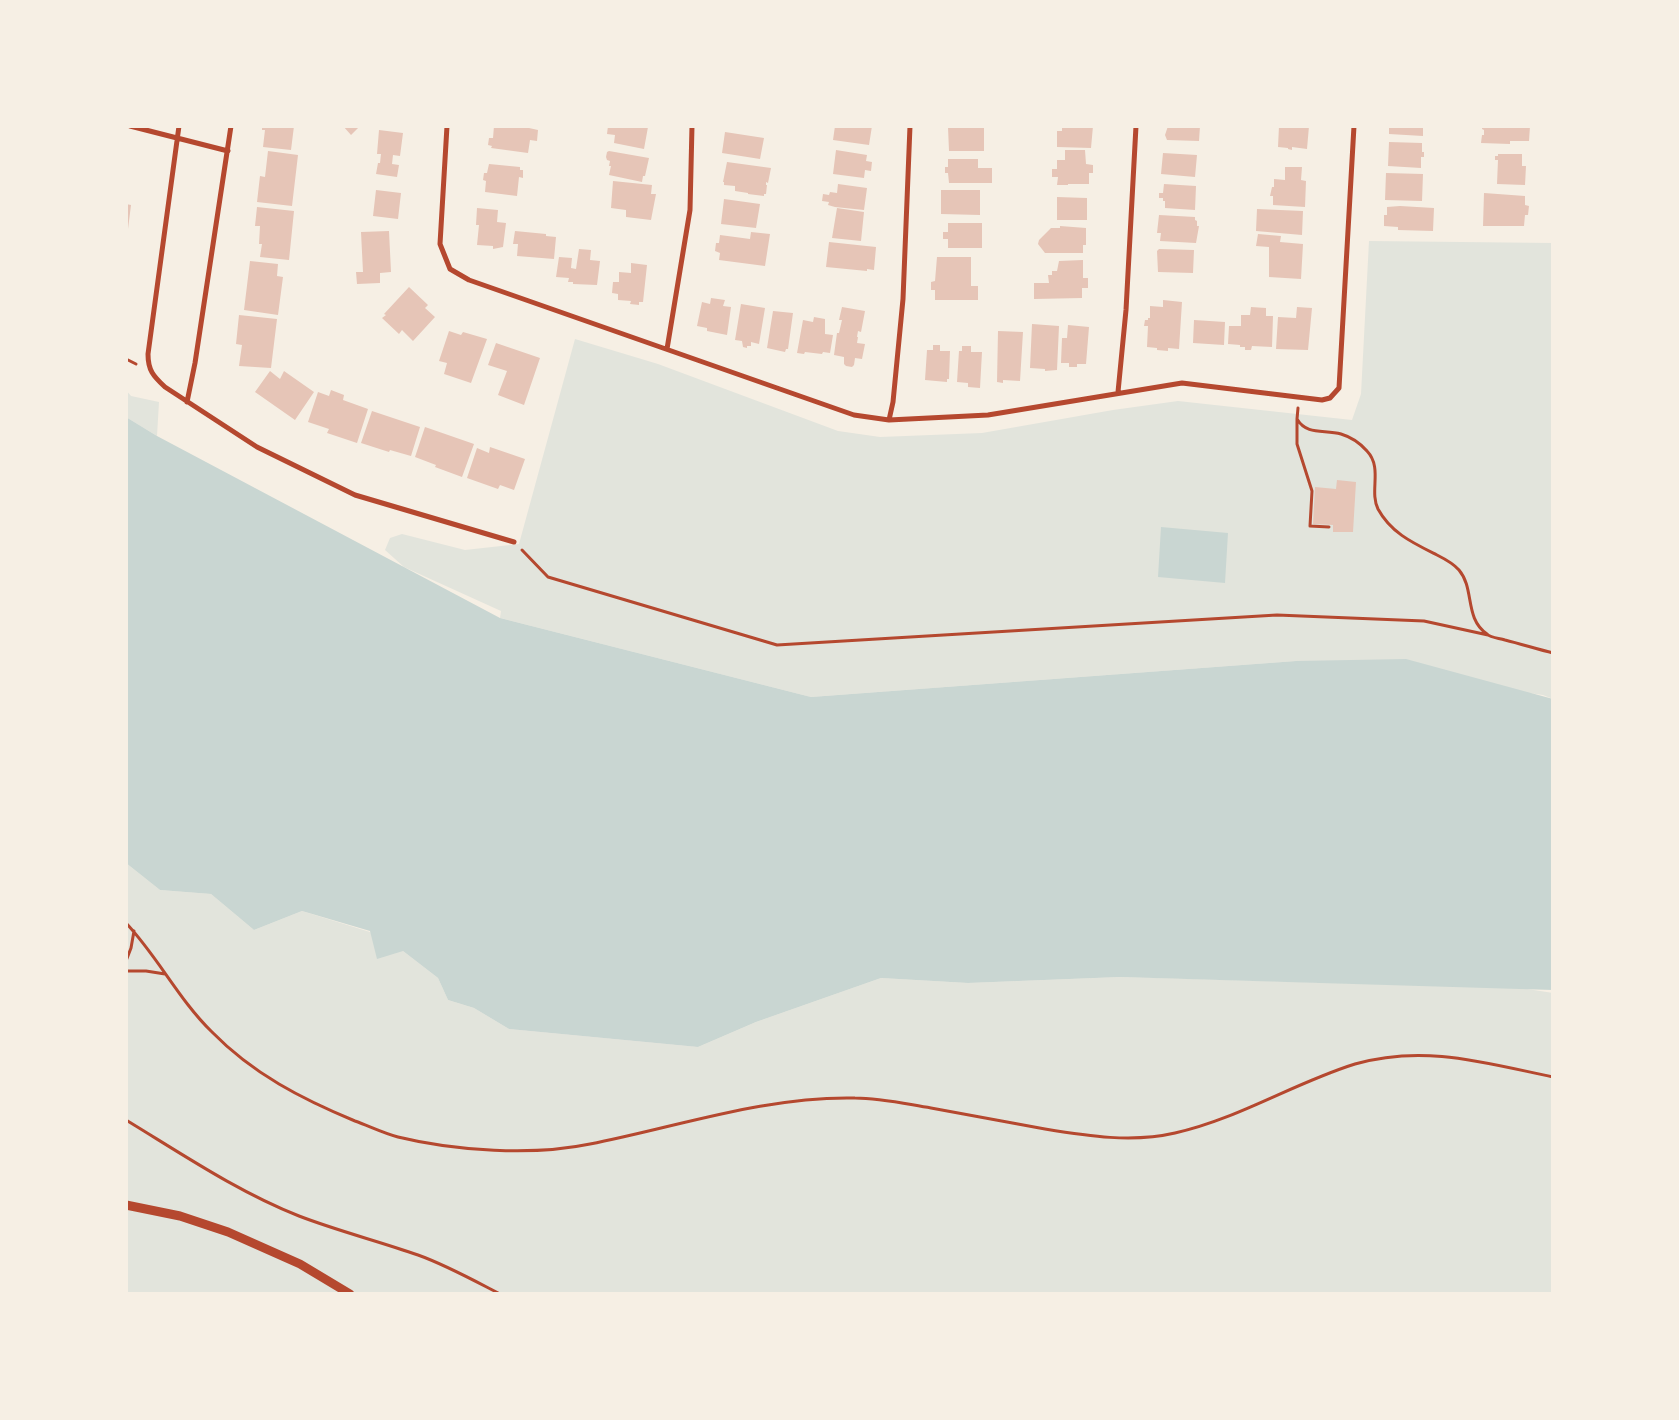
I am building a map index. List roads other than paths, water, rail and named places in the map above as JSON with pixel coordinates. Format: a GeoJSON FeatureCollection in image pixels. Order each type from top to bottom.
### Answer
{"type":"FeatureCollection","features":[{"type":"Feature","properties":{"kind":"street"},"geometry":{"type":"LineString","coordinates":[[130,126],[228,150]]}},
{"type":"Feature","properties":{"kind":"street"},"geometry":{"type":"LineString","coordinates":[[178,126],[148,354],[148,365],[162,384],[257,447],[356,495],[514,542]]}},
{"type":"Feature","properties":{"kind":"street"},"geometry":{"type":"LineString","coordinates":[[187,402],[195,362],[231,126]]}},
{"type":"Feature","properties":{"kind":"street"},"geometry":{"type":"LineString","coordinates":[[447,126],[440,244],[450,269],[469,280],[854,414],[889,420],[988,415],[1118,392],[1182,383],[1300,398],[1322,400],[1330,398],[1339,388],[1354,126]]}},
{"type":"Feature","properties":{"kind":"street"},"geometry":{"type":"LineString","coordinates":[[667,348],[690,210],[692,126]]}},
{"type":"Feature","properties":{"kind":"street"},"geometry":{"type":"LineString","coordinates":[[889,420],[893,402],[903,299],[910,126]]}},
{"type":"Feature","properties":{"kind":"street"},"geometry":{"type":"LineString","coordinates":[[1118,392],[1126,310],[1136,126]]}},
{"type":"Feature","properties":{"kind":"street"},"geometry":{"type":"LineString","coordinates":[[126,1205],[180,1216],[228,1232],[300,1264],[350,1294]]}}]}
